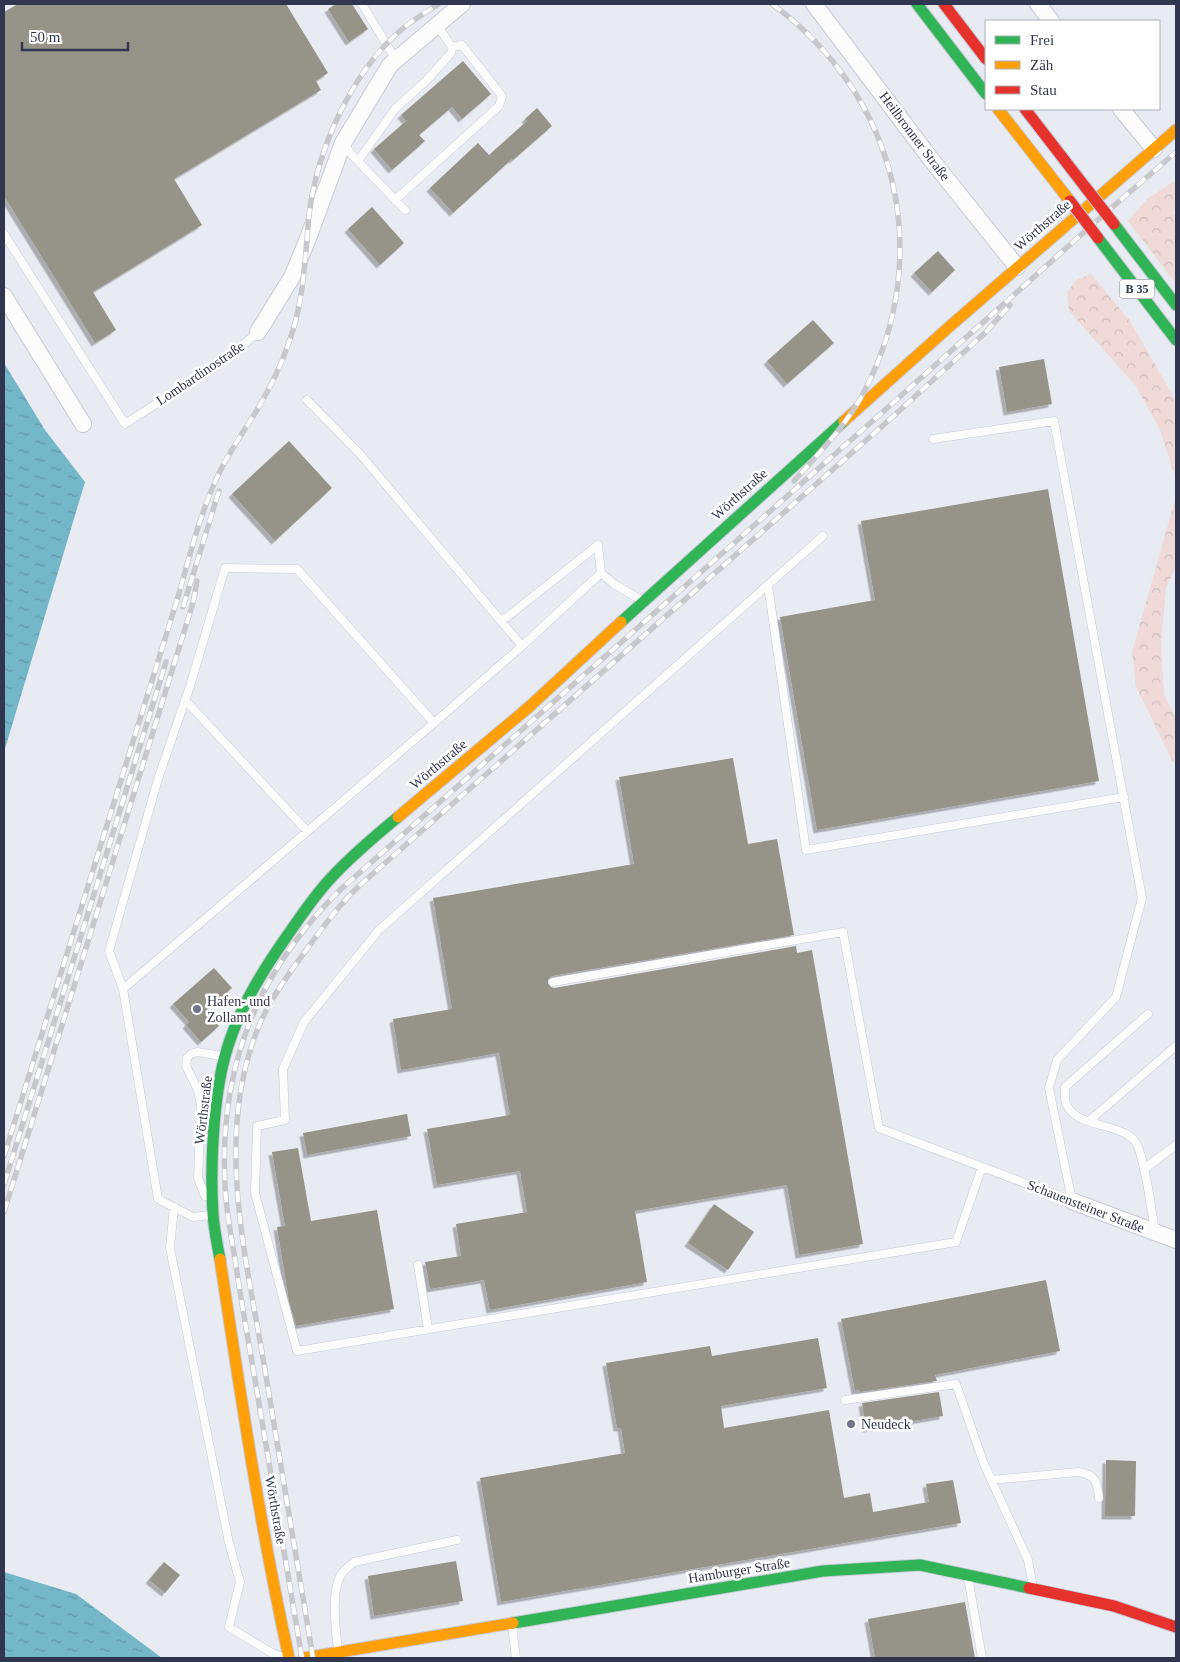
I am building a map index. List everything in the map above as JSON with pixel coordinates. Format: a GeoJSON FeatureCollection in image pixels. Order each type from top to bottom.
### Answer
{"type":"FeatureCollection","features":[{"type":"Feature","properties":{"kind":"main road"},"geometry":{"type":"LineString","coordinates":[[917,4],[985,93]]}},
{"type":"Feature","properties":{"kind":"main road"},"geometry":{"type":"LineString","coordinates":[[944,4],[985,57]]}},
{"type":"Feature","properties":{"kind":"main road","name":"B 35"},"geometry":{"type":"LineString","coordinates":[[999,110],[1176,340]]}},
{"type":"Feature","properties":{"kind":"main road","name":"B 35"},"geometry":{"type":"LineString","coordinates":[[1026,110],[1176,305]]}},
{"type":"Feature","properties":{"kind":"main road","name":"Wörthstraße"},"geometry":{"type":"LineString","coordinates":[[287,1658],[235,1361],[213,1215],[212,1173],[214,1138],[217,1100],[225,1056],[241,1013],[260,976],[307,907],[331,878],[374,837],[529,707],[852,414],[1053,235],[1176,130]]}},
{"type":"Feature","properties":{"kind":"main road","name":"Hamburger Straße"},"geometry":{"type":"LineString","coordinates":[[304,1658],[823,1572],[920,1565],[1114,1606],[1176,1627]]}},
{"type":"Feature","properties":{"kind":"street","name":"Lombardinostraße"},"geometry":{"type":"LineString","coordinates":[[258,332],[292,277],[343,143],[390,65],[462,4]]}},
{"type":"Feature","properties":{"kind":"street","name":"Heilbronner Straße"},"geometry":{"type":"LineString","coordinates":[[814,4],[930,158],[1017,268]]}},
{"type":"Feature","properties":{"kind":"street"},"geometry":{"type":"LineString","coordinates":[[1038,4],[1051,20]]}},
{"type":"Feature","properties":{"kind":"street"},"geometry":{"type":"LineString","coordinates":[[1122,110],[1154,149]]}},
{"type":"Feature","properties":{"kind":"street"},"geometry":{"type":"LineString","coordinates":[[4,296],[83,424]]}},
{"type":"Feature","properties":{"kind":"street","name":"Schauensteiner Straße"},"geometry":{"type":"LineString","coordinates":[[1072,1201],[1176,1240]]}},
{"type":"Feature","properties":{"kind":"lane"},"geometry":{"type":"LineString","coordinates":[[362,4],[396,60]]}},
{"type":"Feature","properties":{"kind":"lane"},"geometry":{"type":"LineString","coordinates":[[437,25],[452,47]]}},
{"type":"Feature","properties":{"kind":"lane"},"geometry":{"type":"LineString","coordinates":[[395,200],[499,106],[502,96],[462,45],[452,47]]}},
{"type":"Feature","properties":{"kind":"lane"},"geometry":{"type":"LineString","coordinates":[[358,161],[395,109],[426,81],[448,57],[452,47]]}},
{"type":"Feature","properties":{"kind":"lane"},"geometry":{"type":"LineString","coordinates":[[343,143],[405,210]]}},
{"type":"Feature","properties":{"kind":"lane","name":"Lombardinostraße"},"geometry":{"type":"LineString","coordinates":[[4,234],[125,424],[229,357],[258,332]]}},
{"type":"Feature","properties":{"kind":"lane"},"geometry":{"type":"LineString","coordinates":[[308,400],[360,454],[522,646]]}},
{"type":"Feature","properties":{"kind":"lane"},"geometry":{"type":"LineString","coordinates":[[933,439],[1054,421],[1124,798],[1142,898],[1116,997],[1058,1060],[1049,1088],[1072,1201]]}},
{"type":"Feature","properties":{"kind":"lane"},"geometry":{"type":"LineString","coordinates":[[823,536],[379,930],[304,1022],[284,1069],[285,1120],[257,1126],[255,1193],[297,1351],[956,1242],[982,1167]]}},
{"type":"Feature","properties":{"kind":"lane"},"geometry":{"type":"LineString","coordinates":[[502,621],[598,545],[601,573],[614,584],[644,602]]}},
{"type":"Feature","properties":{"kind":"lane"},"geometry":{"type":"LineString","coordinates":[[225,1056],[197,1052],[187,1058],[186,1066],[198,1090],[201,1106],[198,1178],[213,1215],[194,1217],[158,1199],[123,989],[109,951],[158,779],[185,700],[225,568],[297,569],[434,723]]}},
{"type":"Feature","properties":{"kind":"lane"},"geometry":{"type":"LineString","coordinates":[[123,989],[434,723],[522,646],[601,573]]}},
{"type":"Feature","properties":{"kind":"lane"},"geometry":{"type":"LineString","coordinates":[[768,585],[806,850],[1124,798]]}},
{"type":"Feature","properties":{"kind":"lane"},"geometry":{"type":"LineString","coordinates":[[185,700],[307,832]]}},
{"type":"Feature","properties":{"kind":"lane","name":"Schauensteiner Straße"},"geometry":{"type":"LineString","coordinates":[[552,982],[843,932],[879,1128],[1072,1201]]}},
{"type":"Feature","properties":{"kind":"lane"},"geometry":{"type":"LineString","coordinates":[[1148,1014],[1065,1087],[1066,1105],[1074,1114],[1126,1134],[1135,1141],[1144,1169],[1155,1232]]}},
{"type":"Feature","properties":{"kind":"lane"},"geometry":{"type":"LineString","coordinates":[[1089,1121],[1176,1046]]}},
{"type":"Feature","properties":{"kind":"lane"},"geometry":{"type":"LineString","coordinates":[[1144,1169],[1176,1144]]}},
{"type":"Feature","properties":{"kind":"lane"},"geometry":{"type":"LineString","coordinates":[[174,1207],[170,1248],[229,1543],[240,1582],[229,1627],[272,1653],[287,1658]]}},
{"type":"Feature","properties":{"kind":"lane"},"geometry":{"type":"LineString","coordinates":[[418,1265],[428,1329]]}},
{"type":"Feature","properties":{"kind":"lane"},"geometry":{"type":"LineString","coordinates":[[845,1400],[956,1384],[984,1464],[1028,1560],[1033,1589]]}},
{"type":"Feature","properties":{"kind":"lane"},"geometry":{"type":"LineString","coordinates":[[991,1480],[1078,1472],[1087,1474],[1094,1479],[1098,1486],[1098,1498]]}},
{"type":"Feature","properties":{"kind":"lane"},"geometry":{"type":"LineString","coordinates":[[338,1653],[335,1614],[336,1587],[342,1573],[354,1562],[457,1540]]}},
{"type":"Feature","properties":{"kind":"lane"},"geometry":{"type":"LineString","coordinates":[[968,1575],[982,1658]]}},
{"type":"Feature","properties":{"kind":"lane"},"geometry":{"type":"LineString","coordinates":[[512,1623],[516,1658]]}},
{"type":"Feature","properties":{"kind":"green space"},"geometry":{"type":"Polygon","coordinates":[[[1176,180],[1176,209],[1173,213],[1176,218],[1176,284],[1128,221],[1147,199],[1176,180]]]}},
{"type":"Feature","properties":{"kind":"green space"},"geometry":{"type":"Polygon","coordinates":[[[1091,274],[1130,321],[1176,401],[1176,479],[1160,430],[1135,385],[1069,311],[1067,293],[1076,280],[1091,274]]]}},
{"type":"Feature","properties":{"kind":"green space"},"geometry":{"type":"Polygon","coordinates":[[[1176,496],[1176,566],[1166,588],[1161,644],[1164,695],[1176,718],[1176,768],[1136,687],[1132,652],[1176,496]]]}},
{"type":"Feature","properties":{"kind":"water"},"geometry":{"type":"Polygon","coordinates":[[[4,363],[45,430],[85,482],[4,752],[4,363]]]}},
{"type":"Feature","properties":{"kind":"water"},"geometry":{"type":"Polygon","coordinates":[[[4,1572],[76,1594],[162,1658],[4,1658],[4,1572]]]}},
{"type":"Feature","properties":{"kind":"building"},"geometry":{"type":"Polygon","coordinates":[[[18,4],[286,4],[328,73],[316,81],[321,90],[174,179],[202,225],[93,292],[116,330],[95,343],[4,196],[4,12],[18,4]]]}},
{"type":"Feature","properties":{"kind":"building"},"geometry":{"type":"Polygon","coordinates":[[[336,4],[352,4],[368,29],[349,42],[328,9],[336,4]]]}},
{"type":"Feature","properties":{"kind":"building"},"geometry":{"type":"Polygon","coordinates":[[[463,61],[491,94],[462,119],[452,107],[419,135],[425,141],[392,170],[374,149],[406,121],[401,115],[463,61]]]}},
{"type":"Feature","properties":{"kind":"building"},"geometry":{"type":"Polygon","coordinates":[[[537,108],[552,126],[512,159],[453,213],[430,188],[478,143],[489,155],[527,121],[525,119],[537,108]]]}},
{"type":"Feature","properties":{"kind":"building"},"geometry":{"type":"Polygon","coordinates":[[[372,207],[404,243],[380,265],[348,229],[372,207]]]}},
{"type":"Feature","properties":{"kind":"building"},"geometry":{"type":"Polygon","coordinates":[[[938,251],[955,270],[932,292],[914,273],[938,251]]]}},
{"type":"Feature","properties":{"kind":"building"},"geometry":{"type":"Polygon","coordinates":[[[813,320],[834,343],[787,384],[767,361],[813,320]]]}},
{"type":"Feature","properties":{"kind":"building"},"geometry":{"type":"Polygon","coordinates":[[[1044,359],[1052,404],[1007,412],[999,367],[1044,359]]]}},
{"type":"Feature","properties":{"kind":"building"},"geometry":{"type":"Polygon","coordinates":[[[289,441],[332,488],[275,541],[232,494],[289,441]]]}},
{"type":"Feature","properties":{"kind":"building"},"geometry":{"type":"Polygon","coordinates":[[[1048,489],[1099,781],[817,830],[780,617],[875,600],[861,521],[1048,489]]]}},
{"type":"Feature","properties":{"kind":"building"},"geometry":{"type":"Polygon","coordinates":[[[733,758],[748,844],[777,839],[794,935],[552,976],[548,983],[554,988],[796,946],[797,953],[812,950],[863,1244],[799,1255],[787,1185],[635,1211],[647,1282],[490,1310],[484,1280],[430,1289],[425,1262],[461,1256],[456,1224],[527,1212],[520,1171],[437,1185],[427,1129],[510,1115],[499,1053],[401,1070],[393,1019],[452,1009],[433,898],[634,864],[619,777],[733,758]]]}},
{"type":"Feature","properties":{"kind":"building"},"geometry":{"type":"Polygon","coordinates":[[[214,968],[232,988],[206,1011],[219,1026],[201,1042],[186,1025],[189,1022],[173,1004],[214,968]]]}},
{"type":"Feature","properties":{"kind":"building"},"geometry":{"type":"Polygon","coordinates":[[[407,1114],[411,1136],[307,1155],[303,1133],[407,1114]]]}},
{"type":"Feature","properties":{"kind":"building"},"geometry":{"type":"Polygon","coordinates":[[[298,1148],[311,1221],[377,1210],[394,1309],[296,1326],[289,1301],[277,1227],[285,1226],[272,1152],[298,1148]]]}},
{"type":"Feature","properties":{"kind":"building"},"geometry":{"type":"Polygon","coordinates":[[[714,1204],[754,1232],[728,1270],[688,1243],[714,1204]]]}},
{"type":"Feature","properties":{"kind":"building"},"geometry":{"type":"Polygon","coordinates":[[[1046,1280],[1060,1351],[935,1375],[937,1381],[860,1392],[859,1390],[855,1391],[841,1319],[1046,1280]]]}},
{"type":"Feature","properties":{"kind":"building"},"geometry":{"type":"Polygon","coordinates":[[[818,1338],[827,1388],[721,1406],[724,1428],[829,1410],[844,1498],[870,1493],[873,1512],[929,1502],[926,1484],[953,1480],[961,1523],[501,1602],[480,1478],[625,1453],[621,1428],[617,1428],[606,1363],[710,1346],[712,1356],[818,1338]]]}},
{"type":"Feature","properties":{"kind":"building"},"geometry":{"type":"Polygon","coordinates":[[[939,1392],[943,1416],[866,1429],[862,1403],[939,1392]]]}},
{"type":"Feature","properties":{"kind":"building"},"geometry":{"type":"Polygon","coordinates":[[[1106,1460],[1136,1461],[1135,1516],[1105,1516],[1106,1460]]]}},
{"type":"Feature","properties":{"kind":"building"},"geometry":{"type":"Polygon","coordinates":[[[456,1561],[463,1601],[374,1616],[368,1576],[456,1561]]]}},
{"type":"Feature","properties":{"kind":"building"},"geometry":{"type":"Polygon","coordinates":[[[164,1562],[180,1575],[165,1593],[149,1580],[164,1562]]]}},
{"type":"Feature","properties":{"kind":"building"},"geometry":{"type":"Polygon","coordinates":[[[965,1602],[975,1658],[875,1658],[868,1619],[965,1602]]]}},
{"type":"Feature","properties":{"kind":"railway"},"geometry":{"type":"LineString","coordinates":[[4,1156],[204,510],[224,463],[275,377],[294,327],[303,280],[313,190],[328,139],[352,90],[383,48],[406,26],[439,4]]}},
{"type":"Feature","properties":{"kind":"railway"},"geometry":{"type":"LineString","coordinates":[[772,4],[815,41],[849,84],[875,130],[892,180],[899,233],[898,286],[886,339],[864,392],[841,428],[794,481]]}},
{"type":"Feature","properties":{"kind":"railway"},"geometry":{"type":"LineString","coordinates":[[302,1658],[228,1219],[225,1185],[225,1142],[229,1100],[237,1061],[249,1024],[266,988],[287,954],[312,921],[341,889],[1176,152]]}},
{"type":"Feature","properties":{"kind":"railway"},"geometry":{"type":"LineString","coordinates":[[313,1658],[249,1279],[237,1192],[236,1148],[239,1105],[247,1063],[266,1011],[282,984],[319,933],[338,908],[359,886],[888,421],[986,332],[1010,305]]}},
{"type":"Feature","properties":{"kind":"railway"},"geometry":{"type":"LineString","coordinates":[[183,607],[219,491]]}},
{"type":"Feature","properties":{"kind":"railway"},"geometry":{"type":"LineString","coordinates":[[4,1212],[193,603],[197,581]]}},
{"type":"Feature","properties":{"kind":"railway"},"geometry":{"type":"LineString","coordinates":[[4,1184],[166,662]]}},
{"type":"Feature","properties":{"kind":"traffic: fast"},"geometry":{"type":"LineString","coordinates":[[917,4],[985,93]]}},
{"type":"Feature","properties":{"kind":"traffic: fast"},"geometry":{"type":"LineString","coordinates":[[1114,224],[1176,305]]}},
{"type":"Feature","properties":{"kind":"traffic: fast"},"geometry":{"type":"LineString","coordinates":[[1098,238],[1176,340]]}},
{"type":"Feature","properties":{"kind":"traffic: fast"},"geometry":{"type":"LineString","coordinates":[[621,622],[844,421]]}},
{"type":"Feature","properties":{"kind":"traffic: fast"},"geometry":{"type":"LineString","coordinates":[[220,1259],[213,1214],[213,1134],[221,1074],[236,1024],[268,964],[313,899],[347,862],[398,817]]}},
{"type":"Feature","properties":{"kind":"traffic: fast"},"geometry":{"type":"LineString","coordinates":[[513,1623],[823,1571],[920,1565],[1029,1588]]}},
{"type":"Feature","properties":{"kind":"traffic: slow"},"geometry":{"type":"LineString","coordinates":[[999,110],[1070,201]]}},
{"type":"Feature","properties":{"kind":"traffic: slow"},"geometry":{"type":"LineString","coordinates":[[844,421],[1176,130]]}},
{"type":"Feature","properties":{"kind":"traffic: slow"},"geometry":{"type":"LineString","coordinates":[[398,817],[529,707],[621,622]]}},
{"type":"Feature","properties":{"kind":"traffic: slow"},"geometry":{"type":"LineString","coordinates":[[220,1259],[260,1509],[289,1658]]}},
{"type":"Feature","properties":{"kind":"traffic: slow"},"geometry":{"type":"LineString","coordinates":[[304,1658],[513,1623]]}},
{"type":"Feature","properties":{"kind":"traffic: jam"},"geometry":{"type":"LineString","coordinates":[[944,4],[985,58]]}},
{"type":"Feature","properties":{"kind":"traffic: jam"},"geometry":{"type":"LineString","coordinates":[[1026,110],[1086,188]]}},
{"type":"Feature","properties":{"kind":"traffic: jam"},"geometry":{"type":"LineString","coordinates":[[1086,188],[1114,224]]}},
{"type":"Feature","properties":{"kind":"traffic: jam"},"geometry":{"type":"LineString","coordinates":[[1070,201],[1098,238]]}},
{"type":"Feature","properties":{"kind":"traffic: jam"},"geometry":{"type":"LineString","coordinates":[[1029,1588],[1114,1606],[1176,1627]]}},
{"type":"Feature","properties":{"kind":"place","name":"Hafen- und Zollamt"},"geometry":{"type":"Point","coordinates":[197,1009]}},
{"type":"Feature","properties":{"kind":"place","name":"Neudeck"},"geometry":{"type":"Point","coordinates":[851,1424]}}]}
